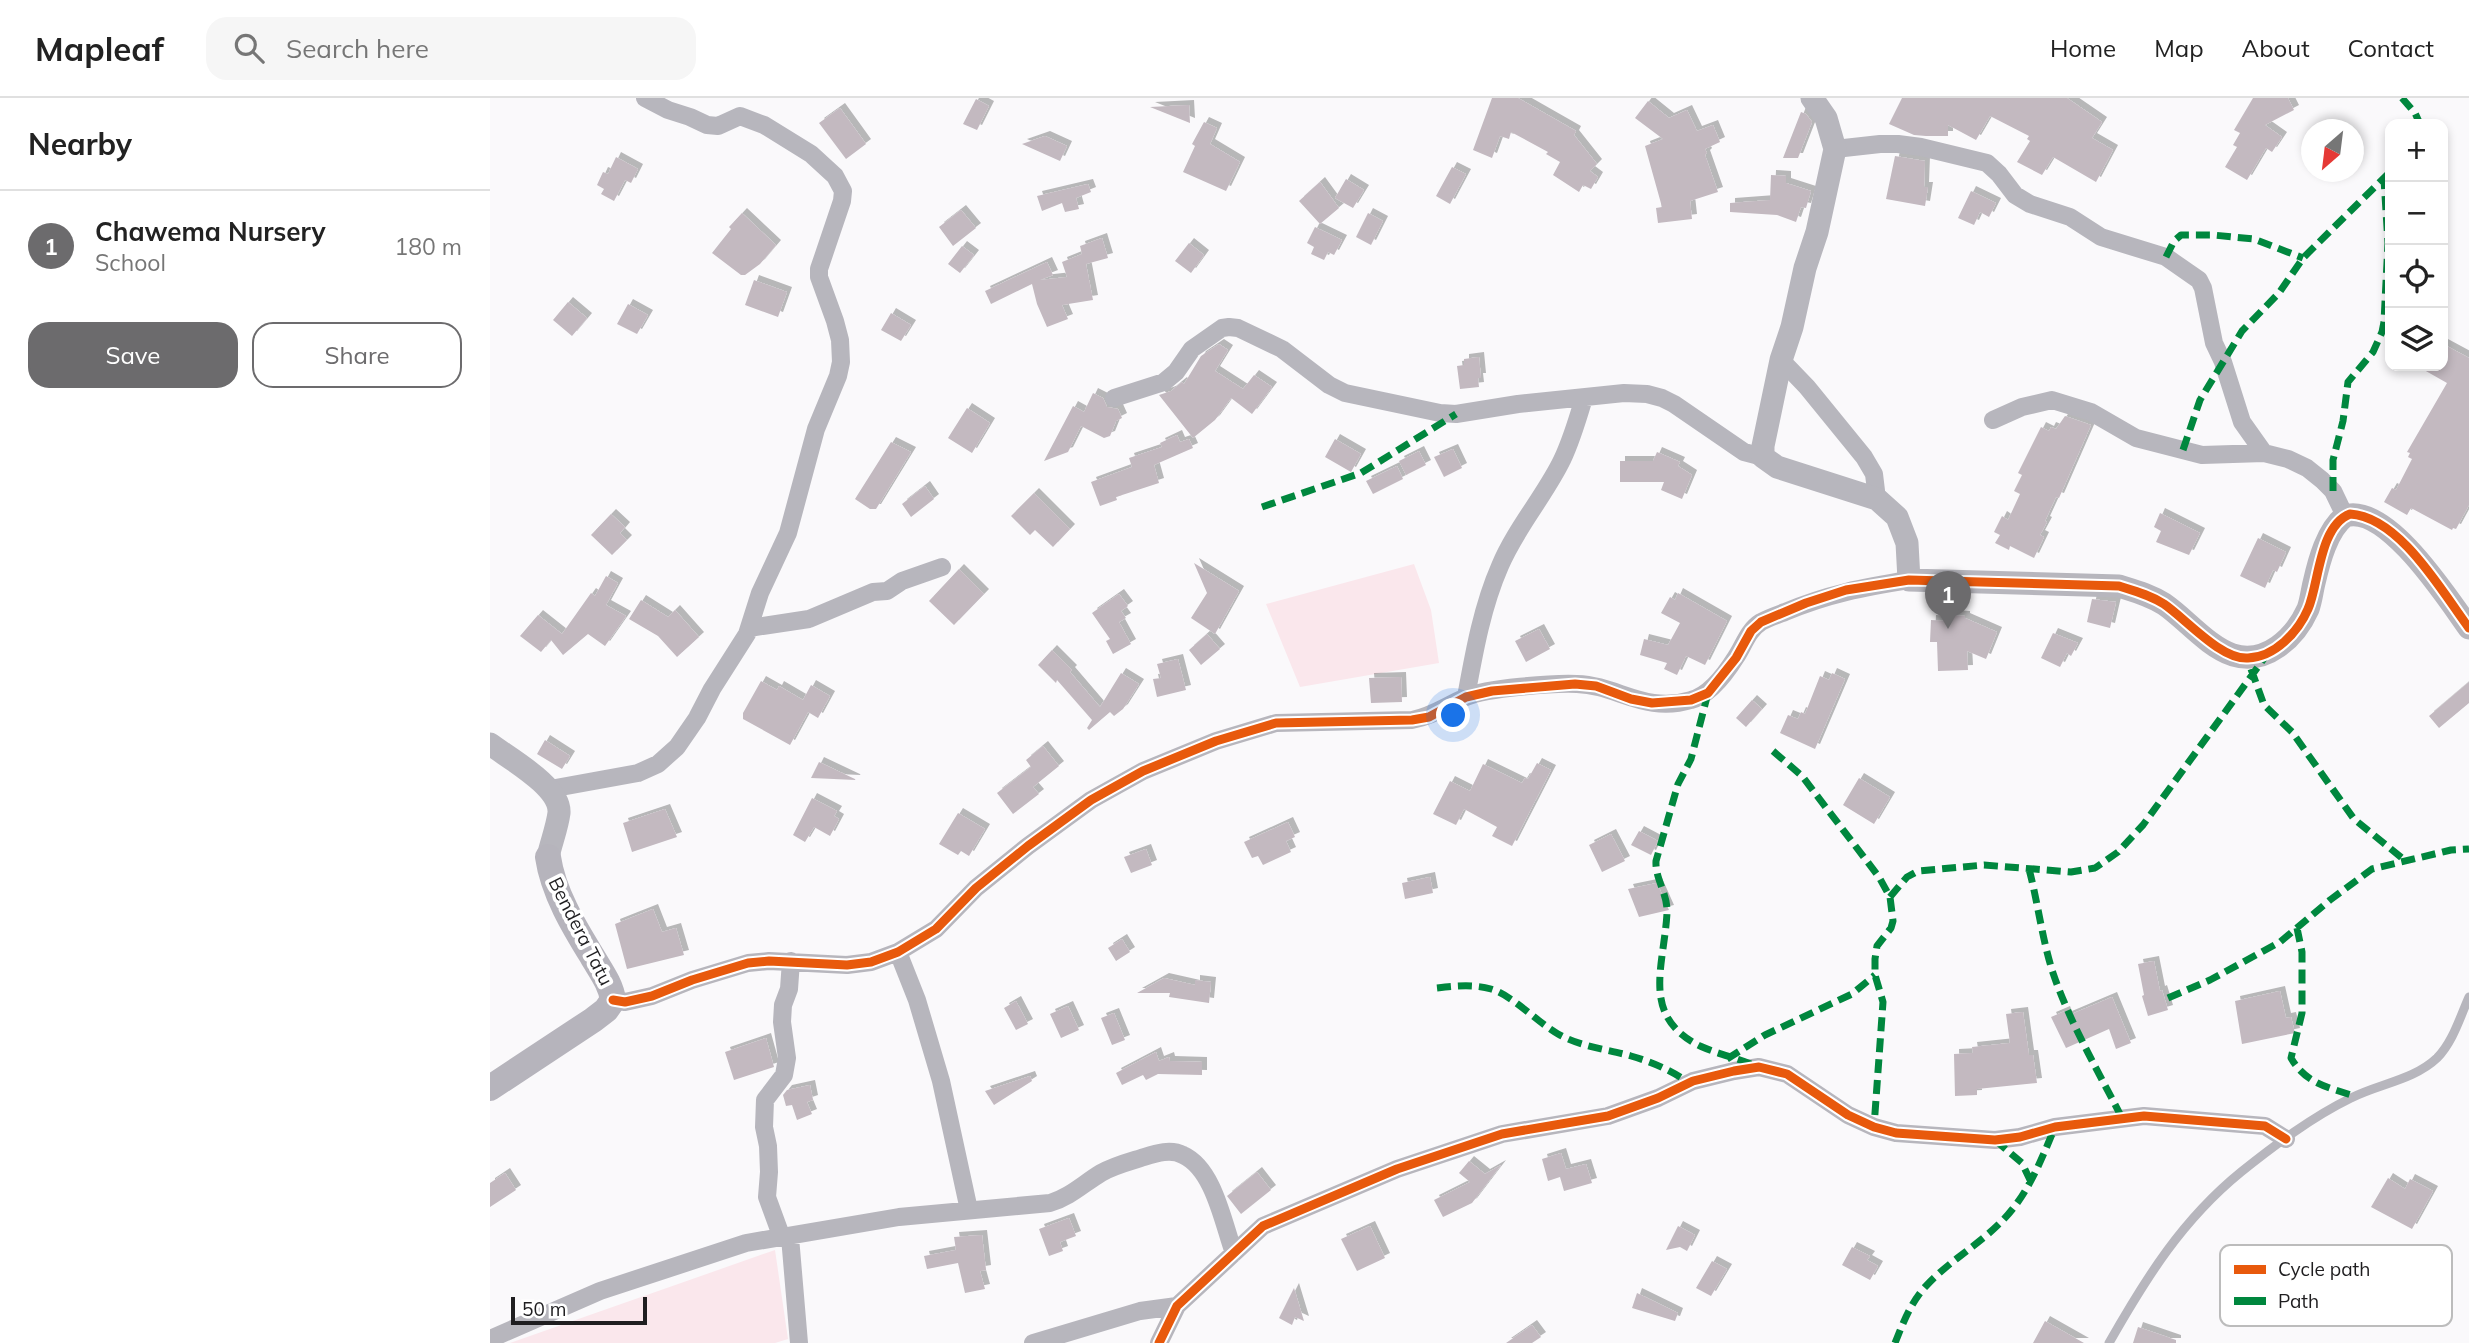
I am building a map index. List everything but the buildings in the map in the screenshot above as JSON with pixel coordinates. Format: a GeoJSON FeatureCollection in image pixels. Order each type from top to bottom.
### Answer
{"type":"FeatureCollection","features":[{"type":"Feature","properties":{"kind":"main road","name":"Bendera Tatu"},"geometry":{"type":"LineString","coordinates":[[490,1088],[593,1020],[606,1010],[613,1000],[609,984],[580,936],[551,874],[548,857]]}},
{"type":"Feature","properties":{"kind":"street"},"geometry":{"type":"LineString","coordinates":[[490,744],[550,789],[638,773],[658,764],[677,747],[698,718],[712,689],[749,628],[760,593],[788,533],[816,429],[838,376],[841,362],[839,340],[819,277],[819,269],[844,191],[835,176],[811,155],[752,120],[735,117],[718,126],[707,125],[645,98]]}},
{"type":"Feature","properties":{"kind":"street"},"geometry":{"type":"LineString","coordinates":[[1763,457],[1781,360],[1817,232],[1835,149],[1826,118],[1812,98]]}},
{"type":"Feature","properties":{"kind":"street"},"geometry":{"type":"LineString","coordinates":[[1835,149],[1880,144],[1921,147],[1987,163],[2015,195],[2030,204],[2070,217],[2101,237],[2123,246],[2166,257],[2191,274],[2203,288],[2214,343],[2223,362],[2242,422],[2264,453]]}},
{"type":"Feature","properties":{"kind":"street"},"geometry":{"type":"LineString","coordinates":[[1114,398],[1164,383],[1176,372],[1192,349],[1222,328],[1229,327],[1238,328],[1282,349],[1329,385],[1345,393],[1420,410],[1455,414],[1499,406],[1624,393],[1647,394],[1662,398],[1744,452],[1763,457],[1788,472],[1877,499],[1897,517],[1907,543],[1909,580]]}},
{"type":"Feature","properties":{"kind":"street"},"geometry":{"type":"LineString","coordinates":[[1781,360],[1807,387],[1864,457],[1874,474],[1877,499]]}},
{"type":"Feature","properties":{"kind":"street"},"geometry":{"type":"LineString","coordinates":[[1466,697],[1483,618],[1500,565],[1511,542],[1561,463],[1584,398]]}},
{"type":"Feature","properties":{"kind":"street"},"geometry":{"type":"LineString","coordinates":[[1993,420],[2022,407],[2052,400],[2091,412],[2136,438],[2202,455],[2264,453],[2288,459],[2322,480],[2333,491],[2345,516]]}},
{"type":"Feature","properties":{"kind":"street"},"geometry":{"type":"LineString","coordinates":[[613,1000],[625,1002],[643,999],[748,963],[791,961],[847,965],[871,962],[898,952],[936,929],[976,888],[1091,800],[1143,771],[1216,741],[1276,723],[1412,720],[1429,717],[1466,697],[1492,691],[1575,684],[1596,686],[1631,699],[1652,703],[1692,701],[1707,693],[1736,658],[1751,631],[1761,622],[1846,590],[1909,580],[2119,586],[2143,593],[2163,604],[2229,653],[2247,659],[2268,653],[2282,644],[2295,630],[2309,608],[2323,552],[2334,528],[2345,516],[2357,515],[2386,528],[2396,536],[2424,567],[2469,628]]}},
{"type":"Feature","properties":{"kind":"street"},"geometry":{"type":"LineString","coordinates":[[749,628],[809,619],[873,592],[887,591],[902,581],[942,567]]}},
{"type":"Feature","properties":{"kind":"street","name":"Bendera Tatu"},"geometry":{"type":"LineString","coordinates":[[548,857],[559,815],[558,803],[550,789]]}},
{"type":"Feature","properties":{"kind":"street"},"geometry":{"type":"LineString","coordinates":[[898,952],[917,1000],[942,1081],[969,1210]]}},
{"type":"Feature","properties":{"kind":"street"},"geometry":{"type":"LineString","coordinates":[[791,961],[789,989],[783,1005],[782,1022],[787,1058],[783,1075],[765,1100],[764,1127],[768,1146],[767,1198],[786,1237],[799,1343]]}},
{"type":"Feature","properties":{"kind":"street"},"geometry":{"type":"LineString","coordinates":[[1159,1343],[1177,1307],[1263,1226],[1397,1169],[1502,1134],[1608,1116],[1658,1098],[1693,1081],[1759,1067],[1787,1074],[1848,1115],[1896,1133],[1995,1140],[2020,1137],[2055,1126],[2144,1116],[2264,1126],[2286,1139]]}},
{"type":"Feature","properties":{"kind":"street"},"geometry":{"type":"LineString","coordinates":[[490,1339],[590,1295],[746,1243],[849,1224],[1050,1203],[1065,1198],[1102,1173],[1161,1152],[1181,1153],[1194,1162],[1212,1186],[1234,1253]]}},
{"type":"Feature","properties":{"kind":"street"},"geometry":{"type":"LineString","coordinates":[[1033,1343],[1140,1311],[1177,1307]]}},
{"type":"Feature","properties":{"kind":"lane"},"geometry":{"type":"LineString","coordinates":[[2109,1343],[2160,1258],[2190,1220],[2240,1173],[2323,1112],[2354,1096],[2387,1085],[2436,1058],[2449,1041],[2469,997]]}},
{"type":"Feature","properties":{"kind":"shaded area"},"geometry":{"type":"Polygon","coordinates":[[[1414,564],[1431,610],[1439,663],[1300,687],[1266,604],[1414,564]]]}},
{"type":"Feature","properties":{"kind":"shaded area"},"geometry":{"type":"Polygon","coordinates":[[[775,1250],[788,1339],[775,1343],[510,1343],[775,1250]]]}},
{"type":"Feature","properties":{"kind":"marked path"},"geometry":{"type":"LineString","coordinates":[[2402,98],[2418,119]]}},
{"type":"Feature","properties":{"kind":"marked path"},"geometry":{"type":"LineString","coordinates":[[2183,450],[2200,400],[2242,331],[2279,293],[2303,258],[2385,177]]}},
{"type":"Feature","properties":{"kind":"marked path"},"geometry":{"type":"LineString","coordinates":[[2333,491],[2333,460],[2343,421],[2348,382],[2373,352],[2384,322],[2388,243],[2384,179]]}},
{"type":"Feature","properties":{"kind":"marked path"},"geometry":{"type":"LineString","coordinates":[[2166,257],[2174,241],[2181,235],[2213,235],[2254,239],[2303,258]]}},
{"type":"Feature","properties":{"kind":"marked path"},"geometry":{"type":"LineString","coordinates":[[1262,507],[1361,473],[1456,414]]}},
{"type":"Feature","properties":{"kind":"marked path"},"geometry":{"type":"LineString","coordinates":[[1890,897],[1907,877],[1918,871],[1984,865],[2071,872],[2095,868],[2118,852],[2143,825],[2268,653]]}},
{"type":"Feature","properties":{"kind":"marked path"},"geometry":{"type":"LineString","coordinates":[[2251,669],[2264,705],[2292,732],[2354,819],[2407,862]]}},
{"type":"Feature","properties":{"kind":"marked path"},"geometry":{"type":"LineString","coordinates":[[1708,693],[1691,759],[1678,784],[1656,861],[1667,913],[1660,971],[1662,1005],[1669,1020],[1681,1034],[1700,1046],[1756,1066]]}},
{"type":"Feature","properties":{"kind":"marked path"},"geometry":{"type":"LineString","coordinates":[[1773,751],[1802,776],[1879,877],[1890,897],[1893,921],[1877,946],[1875,959],[1875,975],[1883,1002],[1874,1127]]}},
{"type":"Feature","properties":{"kind":"marked path"},"geometry":{"type":"LineString","coordinates":[[2168,998],[2210,980],[2280,942],[2372,869],[2451,850],[2469,849]]}},
{"type":"Feature","properties":{"kind":"marked path"},"geometry":{"type":"LineString","coordinates":[[2029,869],[2046,947],[2060,992],[2122,1118]]}},
{"type":"Feature","properties":{"kind":"marked path"},"geometry":{"type":"LineString","coordinates":[[2297,928],[2302,952],[2302,1013],[2291,1058],[2311,1079],[2354,1096]]}},
{"type":"Feature","properties":{"kind":"marked path"},"geometry":{"type":"LineString","coordinates":[[1727,1059],[1765,1035],[1852,994],[1875,975]]}},
{"type":"Feature","properties":{"kind":"marked path"},"geometry":{"type":"LineString","coordinates":[[1437,988],[1471,986],[1499,992],[1567,1038],[1646,1061],[1689,1083]]}},
{"type":"Feature","properties":{"kind":"marked path"},"geometry":{"type":"LineString","coordinates":[[1895,1343],[1904,1320],[1926,1286],[1994,1229],[2012,1210],[2034,1176],[2055,1127]]}},
{"type":"Feature","properties":{"kind":"marked path"},"geometry":{"type":"LineString","coordinates":[[1995,1140],[2022,1163],[2031,1182]]}},
{"type":"Feature","properties":{"kind":"cycle path"},"geometry":{"type":"LineString","coordinates":[[613,1000],[625,1002],[652,996],[692,980],[748,963],[769,961],[847,965],[871,962],[898,952],[936,929],[976,888],[1091,800],[1143,771],[1216,741],[1276,723],[1412,720],[1429,717],[1466,697],[1492,691],[1575,684],[1596,686],[1631,699],[1652,703],[1691,700],[1708,693],[1736,658],[1751,631],[1761,622],[1846,590],[1909,580],[2119,586],[2164,604],[2227,653],[2238,657],[2258,657],[2284,642],[2298,626],[2312,598],[2332,530],[2350,514],[2368,518],[2403,542],[2433,577],[2469,628]]}},
{"type":"Feature","properties":{"kind":"cycle path"},"geometry":{"type":"LineString","coordinates":[[1159,1343],[1177,1306],[1263,1226],[1397,1169],[1502,1134],[1608,1116],[1658,1098],[1693,1081],[1734,1071],[1759,1067],[1787,1074],[1848,1115],[1874,1127],[1896,1133],[1995,1140],[2020,1137],[2055,1127],[2144,1116],[2265,1126],[2286,1139]]}},
{"type":"Feature","properties":{"kind":"place","name":"Chawema Nursery"},"geometry":{"type":"Point","coordinates":[1948,629]}}]}
